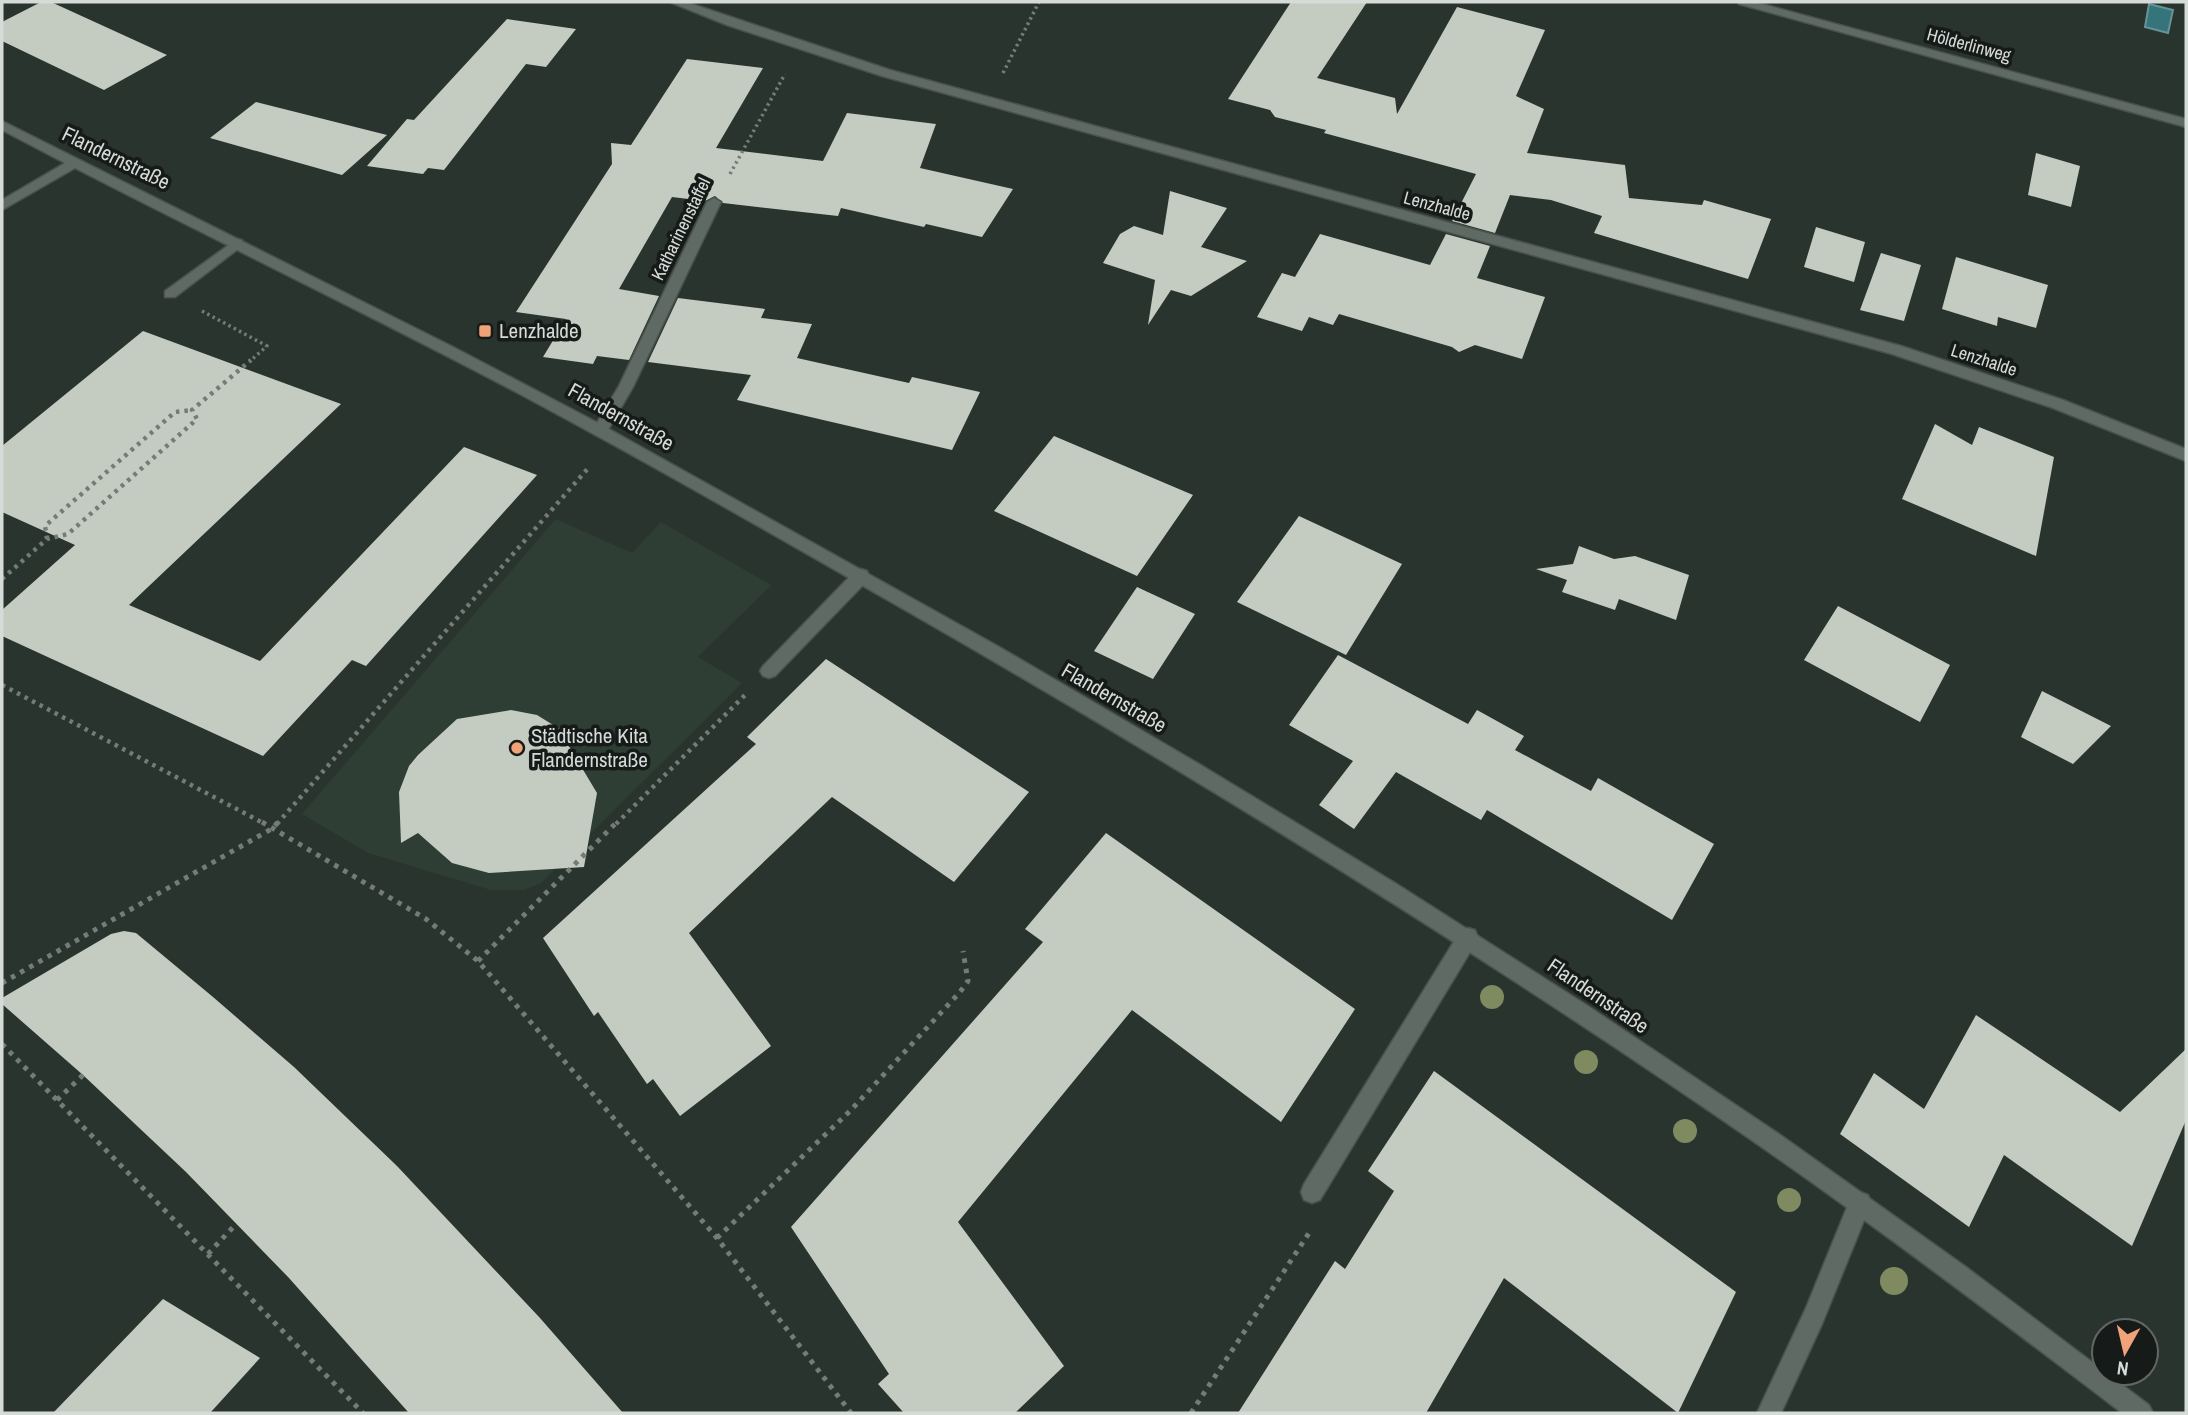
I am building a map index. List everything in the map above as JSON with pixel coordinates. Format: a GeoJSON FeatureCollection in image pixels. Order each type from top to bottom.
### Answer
{"type":"FeatureCollection","features":[{"type":"Feature","properties":{"kind":"street","name":"Lenzhalde"},"geometry":{"type":"LineString","coordinates":[[676,2],[802,47],[988,102],[1896,350],[2059,404],[2186,455]]}},
{"type":"Feature","properties":{"kind":"street","name":"Hölderlinweg"},"geometry":{"type":"LineString","coordinates":[[1743,2],[2186,123]]}},
{"type":"Feature","properties":{"kind":"street","name":"Flandernstraße"},"geometry":{"type":"LineString","coordinates":[[2,125],[237,243],[607,435],[861,576],[1295,831],[1468,937],[1860,1203],[2141,1413]]}},
{"type":"Feature","properties":{"kind":"street"},"geometry":{"type":"LineString","coordinates":[[2,206],[74,163]]}},
{"type":"Feature","properties":{"kind":"street","name":"Katharinenstaffel"},"geometry":{"type":"LineString","coordinates":[[607,435],[626,387],[714,202]]}},
{"type":"Feature","properties":{"kind":"street"},"geometry":{"type":"LineString","coordinates":[[170,294],[237,243]]}},
{"type":"Feature","properties":{"kind":"street"},"geometry":{"type":"LineString","coordinates":[[769,671],[861,576]]}},
{"type":"Feature","properties":{"kind":"street"},"geometry":{"type":"LineString","coordinates":[[1312,1192],[1468,937]]}},
{"type":"Feature","properties":{"kind":"street"},"geometry":{"type":"LineString","coordinates":[[1769,1413],[1814,1315],[1860,1203]]}},
{"type":"Feature","properties":{"kind":"path"},"geometry":{"type":"LineString","coordinates":[[988,102],[1039,2]]}},
{"type":"Feature","properties":{"kind":"path","name":"Katharinenstaffel"},"geometry":{"type":"LineString","coordinates":[[714,202],[802,47]]}},
{"type":"Feature","properties":{"kind":"path"},"geometry":{"type":"LineString","coordinates":[[47,538],[45,526],[175,412],[192,410],[267,346],[170,294]]}},
{"type":"Feature","properties":{"kind":"path"},"geometry":{"type":"LineString","coordinates":[[2,579],[47,538],[68,534],[197,419],[192,410]]}},
{"type":"Feature","properties":{"kind":"path"},"geometry":{"type":"LineString","coordinates":[[2,983],[273,828],[607,435]]}},
{"type":"Feature","properties":{"kind":"path"},"geometry":{"type":"LineString","coordinates":[[478,961],[769,671]]}},
{"type":"Feature","properties":{"kind":"path"},"geometry":{"type":"LineString","coordinates":[[2,685],[273,828],[415,912],[478,961],[717,1238],[851,1413]]}},
{"type":"Feature","properties":{"kind":"path"},"geometry":{"type":"LineString","coordinates":[[717,1238],[851,1110],[960,992],[968,981],[963,951]]}},
{"type":"Feature","properties":{"kind":"path"},"geometry":{"type":"LineString","coordinates":[[2,1044],[363,1413]]}},
{"type":"Feature","properties":{"kind":"path"},"geometry":{"type":"LineString","coordinates":[[57,1100],[83,1074]]}},
{"type":"Feature","properties":{"kind":"path"},"geometry":{"type":"LineString","coordinates":[[1191,1413],[1316,1222],[1312,1192]]}},
{"type":"Feature","properties":{"kind":"path"},"geometry":{"type":"LineString","coordinates":[[208,1254],[236,1224]]}},
{"type":"Feature","properties":{"kind":"shaded area","name":"Städtische Kita Flandernstraße"},"geometry":{"type":"Polygon","coordinates":[[[556,519],[632,553],[661,522],[771,585],[698,657],[742,683],[541,883],[524,890],[491,890],[368,853],[302,814],[556,519]]]}},
{"type":"Feature","properties":{"kind":"water"},"geometry":{"type":"Polygon","coordinates":[[[2149,4],[2173,10],[2168,33],[2145,27],[2149,4]]]}},
{"type":"Feature","properties":{"kind":"building"},"geometry":{"type":"Polygon","coordinates":[[[41,2],[51,2],[167,55],[104,90],[2,41],[2,22],[41,2]]]}},
{"type":"Feature","properties":{"kind":"building"},"geometry":{"type":"Polygon","coordinates":[[[1291,2],[1367,2],[1317,78],[1395,98],[1397,114],[1457,7],[1545,30],[1516,96],[1544,109],[1527,153],[1625,165],[1629,198],[1702,205],[1704,200],[1771,219],[1748,279],[1594,233],[1602,216],[1551,200],[1510,195],[1495,233],[1452,221],[1476,174],[1324,133],[1326,130],[1275,117],[1270,110],[1228,99],[1291,2]]]}},
{"type":"Feature","properties":{"kind":"building"},"geometry":{"type":"Polygon","coordinates":[[[507,19],[576,29],[546,67],[526,64],[444,170],[428,168],[423,174],[367,166],[407,119],[414,120],[507,19]]]}},
{"type":"Feature","properties":{"kind":"building"},"geometry":{"type":"Polygon","coordinates":[[[687,59],[763,68],[716,148],[823,161],[847,113],[936,124],[920,168],[1013,189],[982,237],[841,208],[838,216],[723,203],[715,196],[705,201],[672,197],[619,289],[659,296],[629,360],[597,356],[593,364],[543,357],[566,319],[516,312],[612,164],[611,143],[631,145],[687,59]]]}},
{"type":"Feature","properties":{"kind":"building"},"geometry":{"type":"Polygon","coordinates":[[[256,102],[387,135],[342,175],[210,138],[256,102]]]}},
{"type":"Feature","properties":{"kind":"building"},"geometry":{"type":"Polygon","coordinates":[[[2036,153],[2080,166],[2071,207],[2028,195],[2036,153]]]}},
{"type":"Feature","properties":{"kind":"building"},"geometry":{"type":"Polygon","coordinates":[[[1170,191],[1227,208],[1201,247],[1247,261],[1191,296],[1171,290],[1148,325],[1155,280],[1103,263],[1120,234],[1134,226],[1163,235],[1170,191]]]}},
{"type":"Feature","properties":{"kind":"building"},"geometry":{"type":"Polygon","coordinates":[[[1816,227],[1865,242],[1854,282],[1804,267],[1816,227]]]}},
{"type":"Feature","properties":{"kind":"building"},"geometry":{"type":"Polygon","coordinates":[[[1320,234],[1430,265],[1446,234],[1490,246],[1477,278],[1545,297],[1522,359],[1475,345],[1459,352],[1452,347],[1339,314],[1333,325],[1309,317],[1302,331],[1257,317],[1282,273],[1295,277],[1320,234]]]}},
{"type":"Feature","properties":{"kind":"building"},"geometry":{"type":"Polygon","coordinates":[[[1881,253],[1921,265],[1904,321],[1860,310],[1881,253]]]}},
{"type":"Feature","properties":{"kind":"building"},"geometry":{"type":"Polygon","coordinates":[[[1956,257],[2048,285],[2036,328],[1998,317],[1997,326],[1942,309],[1956,257]]]}},
{"type":"Feature","properties":{"kind":"building"},"geometry":{"type":"Polygon","coordinates":[[[678,298],[765,309],[761,318],[812,324],[797,358],[909,383],[912,377],[980,392],[952,450],[737,400],[751,375],[648,362],[678,298]]]}},
{"type":"Feature","properties":{"kind":"building"},"geometry":{"type":"Polygon","coordinates":[[[143,331],[341,404],[129,605],[260,661],[464,447],[537,475],[366,666],[352,660],[263,756],[2,636],[2,610],[75,545],[2,512],[2,446],[143,331]]]}},
{"type":"Feature","properties":{"kind":"building"},"geometry":{"type":"Polygon","coordinates":[[[1935,424],[1972,445],[1979,427],[2054,457],[2036,556],[1902,499],[1935,424]]]}},
{"type":"Feature","properties":{"kind":"building"},"geometry":{"type":"Polygon","coordinates":[[[1054,436],[1193,495],[1137,576],[994,511],[1054,436]]]}},
{"type":"Feature","properties":{"kind":"building"},"geometry":{"type":"Polygon","coordinates":[[[1299,516],[1402,564],[1346,655],[1237,602],[1299,516]]]}},
{"type":"Feature","properties":{"kind":"building"},"geometry":{"type":"Polygon","coordinates":[[[1579,546],[1614,559],[1635,556],[1689,575],[1676,620],[1619,599],[1615,610],[1562,592],[1567,580],[1536,569],[1573,564],[1579,546]]]}},
{"type":"Feature","properties":{"kind":"building"},"geometry":{"type":"Polygon","coordinates":[[[1137,587],[1195,614],[1153,679],[1094,651],[1137,587]]]}},
{"type":"Feature","properties":{"kind":"building"},"geometry":{"type":"Polygon","coordinates":[[[1838,606],[1950,665],[1920,722],[1804,660],[1838,606]]]}},
{"type":"Feature","properties":{"kind":"building"},"geometry":{"type":"Polygon","coordinates":[[[1338,655],[1468,724],[1477,710],[1524,736],[1515,750],[1591,791],[1598,778],[1714,844],[1672,920],[1487,810],[1481,820],[1396,772],[1354,829],[1319,805],[1353,761],[1289,725],[1338,655]]]}},
{"type":"Feature","properties":{"kind":"building"},"geometry":{"type":"Polygon","coordinates":[[[826,659],[1029,792],[954,882],[832,797],[689,933],[771,1046],[680,1116],[653,1079],[647,1084],[598,1012],[594,1016],[543,938],[756,744],[747,737],[826,659]]]}},
{"type":"Feature","properties":{"kind":"building"},"geometry":{"type":"Polygon","coordinates":[[[2042,691],[2111,726],[2073,764],[2021,737],[2042,691]]]}},
{"type":"Feature","properties":{"kind":"building","name":"Städtische Kita Flandernstraße"},"geometry":{"type":"Polygon","coordinates":[[[511,710],[537,715],[558,728],[597,793],[584,867],[489,873],[452,863],[418,833],[401,843],[399,792],[409,766],[418,755],[457,719],[511,710]]]}},
{"type":"Feature","properties":{"kind":"building"},"geometry":{"type":"Polygon","coordinates":[[[1106,833],[1355,1009],[1281,1122],[1132,1010],[958,1222],[1064,1366],[1015,1413],[904,1413],[878,1384],[889,1374],[791,1227],[1043,942],[1025,929],[1106,833]]]}},
{"type":"Feature","properties":{"kind":"building"},"geometry":{"type":"Polygon","coordinates":[[[124,931],[136,933],[213,997],[294,1067],[397,1166],[540,1318],[623,1413],[409,1413],[289,1278],[186,1172],[83,1075],[2,1004],[2,998],[111,934],[124,931]]]}},
{"type":"Feature","properties":{"kind":"building"},"geometry":{"type":"Polygon","coordinates":[[[1976,1015],[2120,1112],[2186,1049],[2186,1120],[2132,1246],[2004,1155],[1969,1227],[1840,1134],[1874,1073],[1924,1109],[1976,1015]]]}},
{"type":"Feature","properties":{"kind":"building"},"geometry":{"type":"Polygon","coordinates":[[[1434,1071],[1736,1292],[1678,1413],[1504,1278],[1426,1413],[1238,1413],[1335,1261],[1345,1269],[1394,1191],[1368,1171],[1434,1071]]]}},
{"type":"Feature","properties":{"kind":"building"},"geometry":{"type":"Polygon","coordinates":[[[163,1299],[260,1358],[210,1413],[53,1413],[163,1299]]]}},
{"type":"Feature","properties":{"kind":"place","name":"Lenzhalde"},"geometry":{"type":"Point","coordinates":[485,331]}},
{"type":"Feature","properties":{"kind":"place","name":"Städtische Kita Flandernstraße"},"geometry":{"type":"Point","coordinates":[517,748]}}]}
